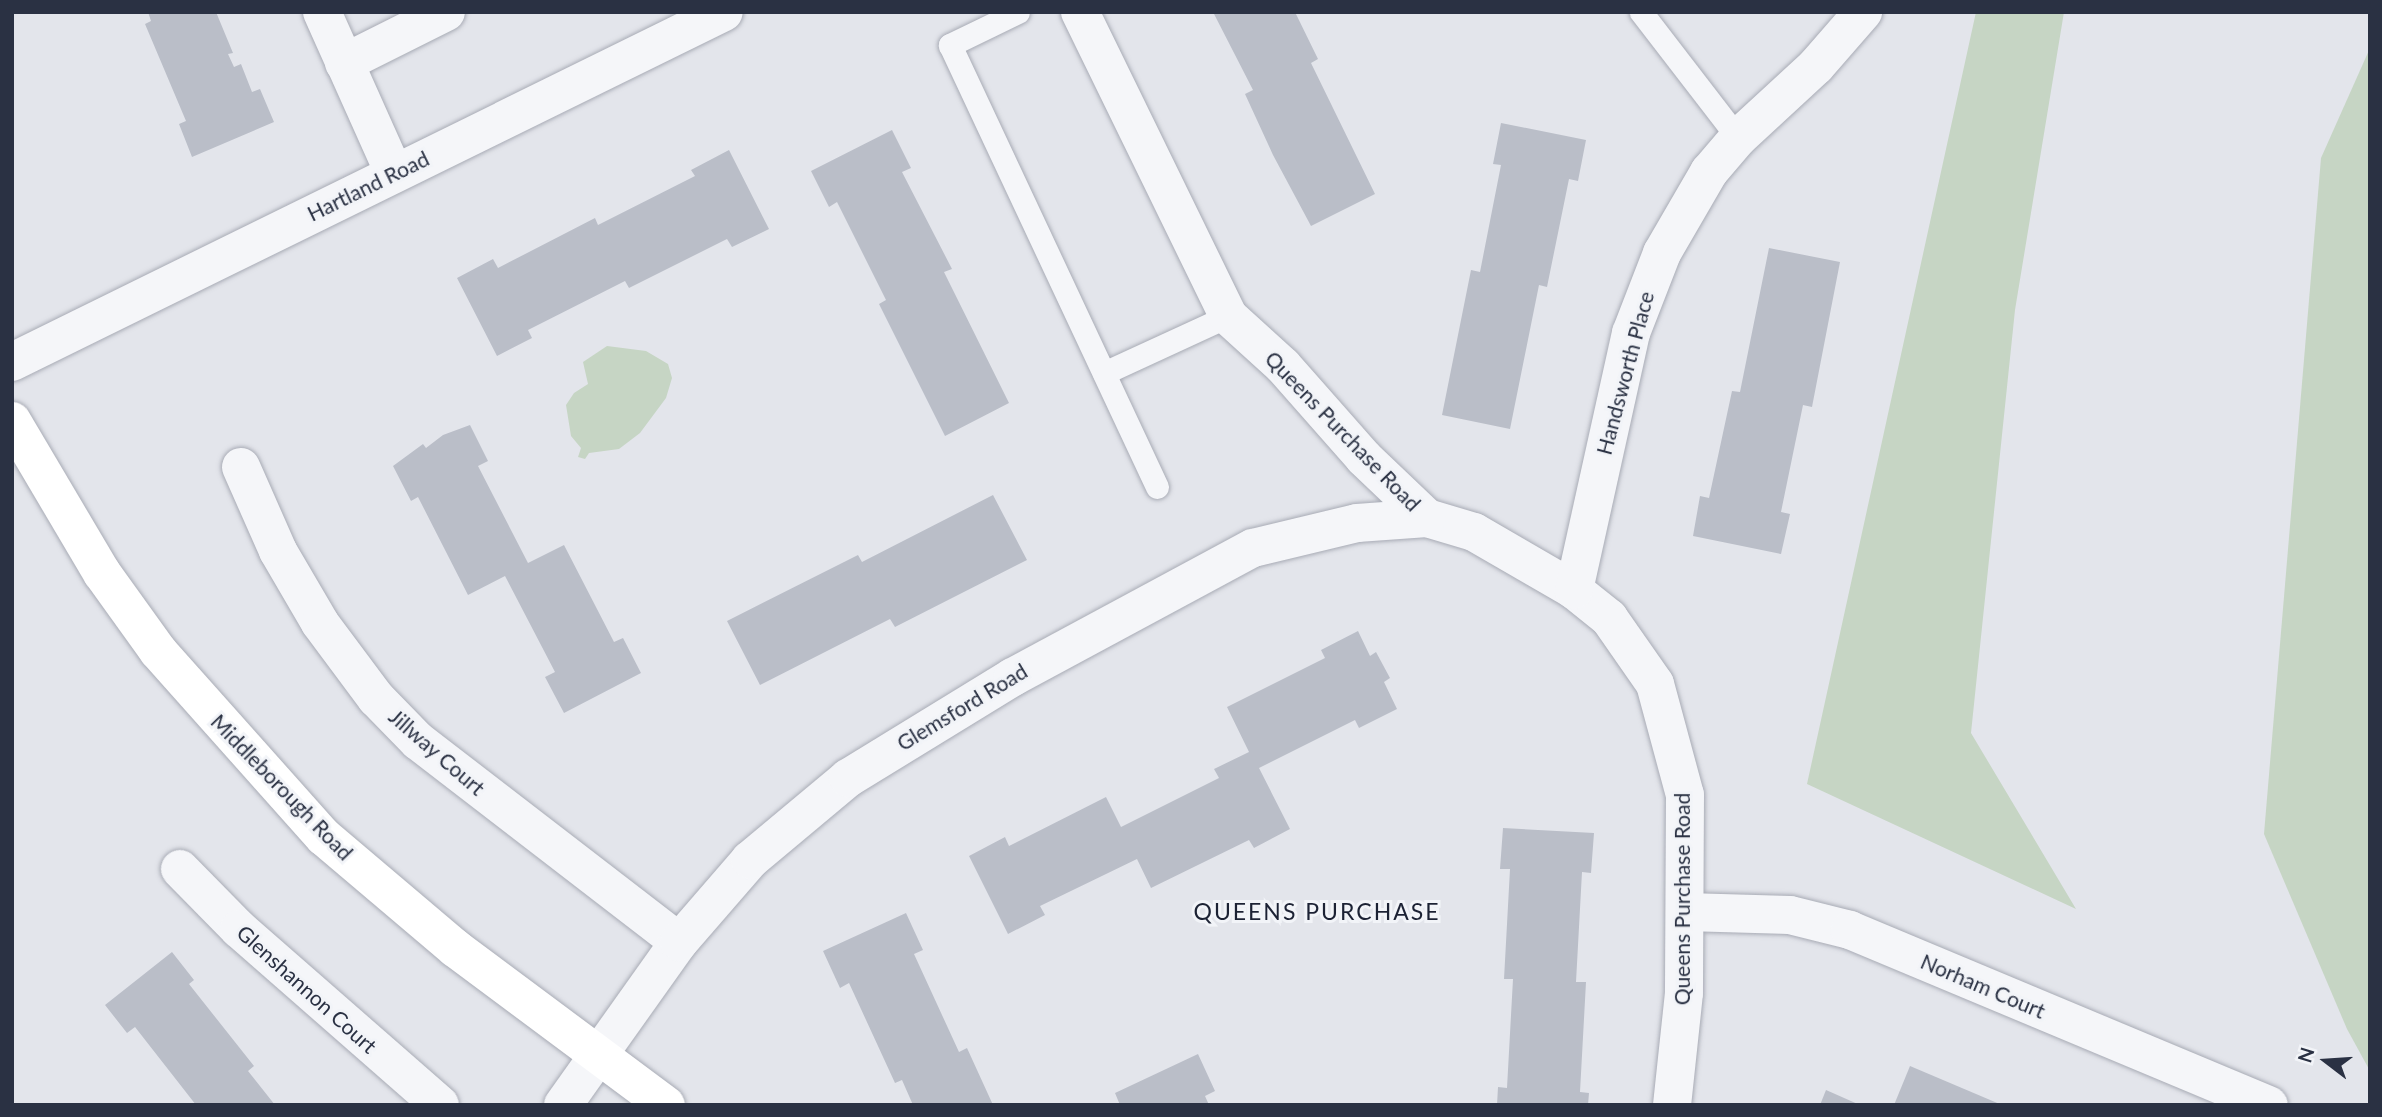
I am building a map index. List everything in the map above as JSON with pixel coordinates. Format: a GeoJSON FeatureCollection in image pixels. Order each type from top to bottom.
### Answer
{"type":"FeatureCollection","features":[{"type":"Feature","properties":{"kind":"street"},"geometry":{"type":"LineString","coordinates":[[322,12],[394,173]]}},
{"type":"Feature","properties":{"kind":"street"},"geometry":{"type":"LineString","coordinates":[[344,63],[446,12]]}},
{"type":"Feature","properties":{"kind":"street","name":"Hartland Road"},"geometry":{"type":"LineString","coordinates":[[12,362],[724,12]]}},
{"type":"Feature","properties":{"kind":"street","name":"Queens Purchase Road"},"geometry":{"type":"LineString","coordinates":[[1080,12],[1228,316],[1283,366],[1364,458],[1427,518],[1474,533],[1573,590],[1609,618],[1655,684],[1685,795],[1684,993],[1672,1105]]}},
{"type":"Feature","properties":{"kind":"street","name":"Handsworth Place"},"geometry":{"type":"LineString","coordinates":[[1573,590],[1616,393],[1647,285],[1681,216],[1738,138],[1816,66],[1863,12]]}},
{"type":"Feature","properties":{"kind":"street","name":"Middleborough Road"},"geometry":{"type":"LineString","coordinates":[[12,421],[102,573],[158,651],[239,746],[324,837],[388,892],[666,1105]]}},
{"type":"Feature","properties":{"kind":"street","name":"Jillway Court"},"geometry":{"type":"LineString","coordinates":[[241,467],[278,551],[320,623],[376,698],[418,741],[679,942]]}},
{"type":"Feature","properties":{"kind":"street","name":"Glemsford Road"},"geometry":{"type":"LineString","coordinates":[[563,1105],[601,1056],[679,942],[750,860],[790,825],[909,737],[1013,677],[1253,548],[1357,523],[1427,518]]}},
{"type":"Feature","properties":{"kind":"street","name":"Glenshannon Court"},"geometry":{"type":"LineString","coordinates":[[180,869],[239,929],[440,1105]]}},
{"type":"Feature","properties":{"kind":"street","name":"Norham Court"},"geometry":{"type":"LineString","coordinates":[[1686,912],[1790,915],[1850,930],[2269,1105]]}},
{"type":"Feature","properties":{"kind":"lane"},"geometry":{"type":"LineString","coordinates":[[1018,12],[950,46],[1157,487]]}},
{"type":"Feature","properties":{"kind":"lane"},"geometry":{"type":"LineString","coordinates":[[1641,12],[1738,138]]}},
{"type":"Feature","properties":{"kind":"lane"},"geometry":{"type":"LineString","coordinates":[[1104,373],[1228,316]]}},
{"type":"Feature","properties":{"kind":"green space"},"geometry":{"type":"Polygon","coordinates":[[[1976,12],[2064,12],[2015,310],[1971,733],[2076,909],[1807,784],[1976,12]]]}},
{"type":"Feature","properties":{"kind":"green space"},"geometry":{"type":"Polygon","coordinates":[[[2370,48],[2370,1071],[2347,1029],[2264,834],[2321,158],[2370,48]]]}},
{"type":"Feature","properties":{"kind":"green space"},"geometry":{"type":"Polygon","coordinates":[[[607,346],[646,351],[668,364],[672,378],[666,398],[640,433],[619,449],[589,453],[585,459],[578,457],[581,448],[571,436],[566,405],[574,393],[588,384],[583,362],[607,346]]]}},
{"type":"Feature","properties":{"kind":"building"},"geometry":{"type":"Polygon","coordinates":[[[148,12],[216,12],[233,53],[228,54],[234,67],[241,64],[252,92],[260,89],[274,122],[192,157],[179,124],[186,121],[145,24],[151,21],[148,12]]]}},
{"type":"Feature","properties":{"kind":"building"},"geometry":{"type":"Polygon","coordinates":[[[1213,12],[1295,12],[1318,59],[1311,63],[1375,194],[1311,226],[1273,155],[1245,94],[1253,90],[1213,12]]]}},
{"type":"Feature","properties":{"kind":"building"},"geometry":{"type":"Polygon","coordinates":[[[1501,123],[1586,140],[1578,181],[1569,179],[1547,287],[1539,285],[1510,429],[1442,415],[1471,270],[1480,272],[1501,165],[1493,164],[1501,123]]]}},
{"type":"Feature","properties":{"kind":"building"},"geometry":{"type":"Polygon","coordinates":[[[892,130],[911,168],[902,172],[952,269],[944,272],[1009,403],[945,436],[879,304],[886,300],[837,202],[829,207],[811,171],[892,130]]]}},
{"type":"Feature","properties":{"kind":"building"},"geometry":{"type":"Polygon","coordinates":[[[729,150],[769,229],[732,247],[727,239],[629,288],[625,281],[528,330],[532,338],[497,356],[457,278],[493,259],[498,268],[595,218],[598,225],[695,176],[691,170],[729,150]]]}},
{"type":"Feature","properties":{"kind":"building"},"geometry":{"type":"Polygon","coordinates":[[[1769,248],[1840,262],[1812,407],[1803,405],[1781,512],[1790,514],[1781,554],[1693,536],[1700,496],[1709,498],[1732,391],[1740,392],[1769,248]]]}},
{"type":"Feature","properties":{"kind":"building"},"geometry":{"type":"Polygon","coordinates":[[[470,425],[488,461],[478,466],[528,563],[564,545],[614,642],[623,638],[641,673],[564,713],[545,677],[555,672],[505,576],[468,595],[418,497],[411,501],[393,466],[423,444],[426,448],[443,435],[470,425]]]}},
{"type":"Feature","properties":{"kind":"building"},"geometry":{"type":"Polygon","coordinates":[[[993,495],[1027,560],[895,627],[890,619],[760,685],[727,621],[858,555],[862,562],[993,495]]]}},
{"type":"Feature","properties":{"kind":"building"},"geometry":{"type":"Polygon","coordinates":[[[1358,631],[1370,656],[1376,652],[1390,678],[1384,682],[1397,709],[1359,728],[1355,720],[1259,768],[1290,829],[1254,848],[1249,840],[1151,888],[1137,859],[1040,906],[1045,915],[1008,934],[969,856],[1005,837],[1009,846],[1106,797],[1121,827],[1219,778],[1214,769],[1249,752],[1227,707],[1325,658],[1321,650],[1358,631]]]}},
{"type":"Feature","properties":{"kind":"building"},"geometry":{"type":"Polygon","coordinates":[[[1503,828],[1594,833],[1591,873],[1582,872],[1576,982],[1586,982],[1580,1092],[1589,1093],[1588,1105],[1497,1105],[1498,1087],[1507,1088],[1513,979],[1504,979],[1510,869],[1500,869],[1503,828]]]}},
{"type":"Feature","properties":{"kind":"building"},"geometry":{"type":"Polygon","coordinates":[[[906,913],[923,950],[914,954],[959,1052],[967,1048],[993,1105],[913,1105],[902,1080],[895,1083],[849,983],[840,988],[823,951],[906,913]]]}},
{"type":"Feature","properties":{"kind":"building"},"geometry":{"type":"Polygon","coordinates":[[[172,952],[194,980],[189,984],[254,1066],[248,1071],[275,1105],[196,1105],[135,1027],[127,1033],[105,1005],[172,952]]]}},
{"type":"Feature","properties":{"kind":"building"},"geometry":{"type":"Polygon","coordinates":[[[1198,1054],[1215,1091],[1205,1096],[1209,1105],[1120,1105],[1115,1093],[1198,1054]]]}},
{"type":"Feature","properties":{"kind":"building"},"geometry":{"type":"Polygon","coordinates":[[[1910,1066],[2002,1105],[1894,1105],[1910,1066]]]}},
{"type":"Feature","properties":{"kind":"building"},"geometry":{"type":"Polygon","coordinates":[[[1826,1090],[1860,1105],[1820,1105],[1826,1090]]]}},
{"type":"Feature","properties":{"kind":"district","name":"QUEENS PURCHASE"},"geometry":{"type":"Point","coordinates":[1317,911]}}]}
